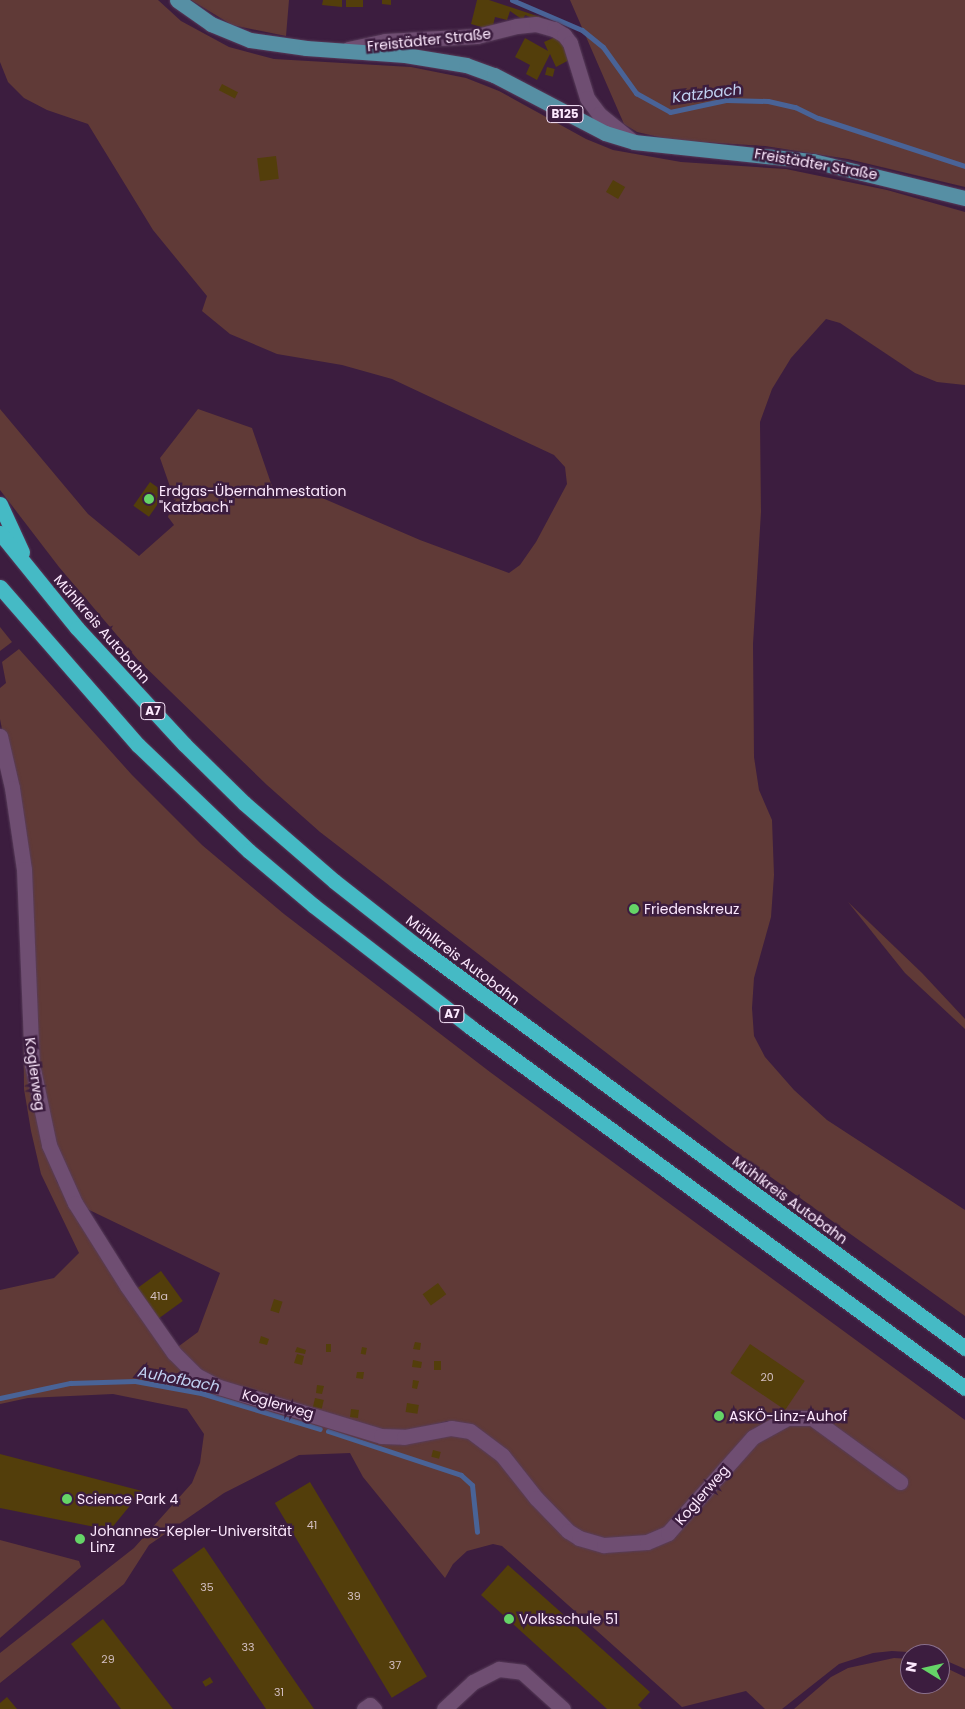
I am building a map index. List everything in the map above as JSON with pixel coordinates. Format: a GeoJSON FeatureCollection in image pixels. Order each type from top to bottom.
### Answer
{"type":"FeatureCollection","features":[{"type":"Feature","properties":{"kind":"highway"},"geometry":{"type":"LineString","coordinates":[[0,504],[32,574]]}},
{"type":"Feature","properties":{"kind":"highway","name":"Mühlkreis Autobahn"},"geometry":{"type":"LineString","coordinates":[[0,533],[32,574],[190,751],[244,803],[334,881],[424,952],[965,1348]]}},
{"type":"Feature","properties":{"kind":"highway","name":"A7"},"geometry":{"type":"LineString","coordinates":[[0,587],[138,745],[236,839],[314,906],[469,1026],[965,1388]]}},
{"type":"Feature","properties":{"kind":"main road","name":"Freistädter Straße"},"geometry":{"type":"LineString","coordinates":[[177,0],[211,24],[250,40],[339,51],[413,56],[466,66],[494,75],[606,134],[634,142],[813,161],[965,198]]}},
{"type":"Feature","properties":{"kind":"street","name":"Freistädter Straße"},"geometry":{"type":"LineString","coordinates":[[339,51],[385,41],[477,36],[517,26],[536,24],[554,29],[564,34],[570,43],[581,83],[591,104],[599,114],[634,142]]}},
{"type":"Feature","properties":{"kind":"street","name":"Koglerweg"},"geometry":{"type":"LineString","coordinates":[[0,736],[12,788],[24,869],[32,1064],[49,1146],[75,1203],[127,1286],[174,1353],[196,1375],[219,1387],[381,1436],[416,1436],[451,1428],[470,1432],[502,1455],[536,1498],[568,1531],[604,1545],[647,1542],[668,1534],[753,1437],[763,1429],[786,1418],[812,1418],[900,1482]]}},
{"type":"Feature","properties":{"kind":"street"},"geometry":{"type":"LineString","coordinates":[[444,1709],[474,1682],[499,1669],[522,1672],[562,1709]]}},
{"type":"Feature","properties":{"kind":"street"},"geometry":{"type":"LineString","coordinates":[[364,1709],[370,1705],[374,1709]]}},
{"type":"Feature","properties":{"kind":"shaded area"},"geometry":{"type":"Polygon","coordinates":[[[0,0],[158,0],[181,21],[229,47],[274,59],[411,67],[466,78],[499,91],[586,139],[613,150],[681,162],[786,169],[887,190],[965,212],[965,385],[937,382],[915,373],[840,323],[826,319],[791,358],[772,389],[760,422],[761,512],[753,644],[754,757],[759,790],[772,820],[774,875],[771,917],[754,978],[752,1008],[754,1036],[765,1057],[794,1090],[827,1120],[965,1210],[965,1316],[726,1145],[320,832],[267,785],[138,660],[59,567],[0,490],[0,409],[88,514],[139,556],[174,525],[168,517],[174,498],[160,458],[198,409],[252,428],[275,495],[287,491],[306,491],[420,540],[509,573],[520,565],[536,542],[567,484],[565,467],[554,455],[392,379],[342,365],[277,354],[230,334],[202,311],[207,296],[153,230],[88,124],[47,110],[24,98],[8,82],[0,62],[0,0]]]}},
{"type":"Feature","properties":{"kind":"shaded area"},"geometry":{"type":"Polygon","coordinates":[[[191,0],[289,0],[286,36],[232,25],[191,0]]]}},
{"type":"Feature","properties":{"kind":"shaded area"},"geometry":{"type":"Polygon","coordinates":[[[570,0],[965,0],[965,187],[848,159],[765,146],[672,140],[637,132],[624,124],[570,0]]]}},
{"type":"Feature","properties":{"kind":"shaded area"},"geometry":{"type":"Polygon","coordinates":[[[0,627],[12,642],[0,651],[0,627]]]}},
{"type":"Feature","properties":{"kind":"shaded area"},"geometry":{"type":"Polygon","coordinates":[[[19,649],[132,775],[202,845],[284,914],[490,1072],[965,1420],[965,1669],[950,1662],[950,1644],[900,1644],[900,1652],[873,1653],[839,1664],[782,1709],[765,1709],[746,1691],[682,1707],[502,1546],[493,1544],[467,1551],[453,1564],[445,1578],[363,1477],[350,1453],[299,1455],[224,1493],[149,1545],[124,1584],[0,1683],[0,1653],[134,1548],[192,1483],[200,1463],[204,1434],[187,1409],[113,1394],[28,1398],[0,1404],[0,1290],[54,1278],[79,1253],[41,1174],[31,1131],[24,1089],[23,992],[28,1069],[39,1130],[57,1182],[144,1323],[185,1374],[220,1391],[383,1442],[407,1443],[448,1434],[476,1440],[513,1476],[555,1527],[590,1548],[615,1550],[654,1544],[670,1538],[683,1524],[677,1520],[656,1535],[639,1539],[591,1539],[579,1534],[554,1514],[508,1456],[465,1424],[448,1421],[405,1432],[379,1430],[222,1384],[192,1365],[175,1349],[198,1332],[220,1273],[81,1206],[58,1158],[40,1091],[32,1019],[29,865],[0,719],[0,688],[6,683],[2,662],[19,649]]]}},
{"type":"Feature","properties":{"kind":"shaded area"},"geometry":{"type":"Polygon","coordinates":[[[848,902],[922,973],[965,1019],[965,1029],[905,973],[848,902]]]}},
{"type":"Feature","properties":{"kind":"shaded area"},"geometry":{"type":"Polygon","coordinates":[[[0,1540],[79,1561],[81,1567],[0,1638],[0,1540]]]}},
{"type":"Feature","properties":{"kind":"shaded area"},"geometry":{"type":"Polygon","coordinates":[[[900,1658],[900,1694],[950,1694],[950,1670],[965,1677],[965,1709],[794,1709],[831,1677],[848,1668],[900,1658]]]}},
{"type":"Feature","properties":{"kind":"building"},"geometry":{"type":"Polygon","coordinates":[[[323,0],[342,0],[342,7],[322,5],[323,0]]]}},
{"type":"Feature","properties":{"kind":"building"},"geometry":{"type":"Polygon","coordinates":[[[346,0],[363,0],[363,7],[346,7],[346,0]]]}},
{"type":"Feature","properties":{"kind":"building"},"geometry":{"type":"Polygon","coordinates":[[[382,0],[391,0],[391,5],[382,4],[382,0]]]}},
{"type":"Feature","properties":{"kind":"building"},"geometry":{"type":"Polygon","coordinates":[[[477,0],[489,0],[543,18],[542,22],[525,15],[523,20],[510,11],[507,20],[495,17],[492,30],[471,24],[477,0]]]}},
{"type":"Feature","properties":{"kind":"building"},"geometry":{"type":"Polygon","coordinates":[[[560,35],[571,59],[556,67],[550,54],[537,80],[526,74],[530,65],[515,57],[525,38],[548,51],[544,42],[560,35]]]}},
{"type":"Feature","properties":{"kind":"building"},"geometry":{"type":"Polygon","coordinates":[[[547,67],[555,69],[553,77],[545,75],[547,67]]]}},
{"type":"Feature","properties":{"kind":"building"},"geometry":{"type":"Polygon","coordinates":[[[222,84],[238,92],[235,98],[219,90],[222,84]]]}},
{"type":"Feature","properties":{"kind":"building"},"geometry":{"type":"Polygon","coordinates":[[[276,156],[279,179],[260,181],[257,158],[276,156]]]}},
{"type":"Feature","properties":{"kind":"building"},"geometry":{"type":"Polygon","coordinates":[[[613,180],[625,187],[618,199],[606,192],[613,180]]]}},
{"type":"Feature","properties":{"kind":"building","name":"Erdgas-Übernahmestation \"Katzbach\""},"geometry":{"type":"Polygon","coordinates":[[[150,482],[166,493],[149,517],[133,506],[150,482]]]}},
{"type":"Feature","properties":{"kind":"building"},"geometry":{"type":"Polygon","coordinates":[[[161,1271],[183,1301],[157,1320],[135,1290],[161,1271]]]}},
{"type":"Feature","properties":{"kind":"building"},"geometry":{"type":"Polygon","coordinates":[[[438,1283],[446,1294],[431,1305],[423,1294],[438,1283]]]}},
{"type":"Feature","properties":{"kind":"building"},"geometry":{"type":"Polygon","coordinates":[[[274,1299],[283,1302],[279,1313],[270,1310],[274,1299]]]}},
{"type":"Feature","properties":{"kind":"building"},"geometry":{"type":"Polygon","coordinates":[[[261,1336],[269,1339],[267,1345],[259,1343],[261,1336]]]}},
{"type":"Feature","properties":{"kind":"building"},"geometry":{"type":"Polygon","coordinates":[[[415,1342],[421,1343],[420,1350],[413,1349],[415,1342]]]}},
{"type":"Feature","properties":{"kind":"building"},"geometry":{"type":"Polygon","coordinates":[[[326,1344],[331,1344],[331,1352],[326,1352],[326,1344]]]}},
{"type":"Feature","properties":{"kind":"building"},"geometry":{"type":"Polygon","coordinates":[[[750,1344],[805,1381],[785,1410],[730,1373],[750,1344]]]}},
{"type":"Feature","properties":{"kind":"building"},"geometry":{"type":"Polygon","coordinates":[[[297,1347],[306,1350],[305,1354],[295,1352],[297,1347]]]}},
{"type":"Feature","properties":{"kind":"building"},"geometry":{"type":"Polygon","coordinates":[[[362,1347],[367,1348],[366,1355],[361,1354],[362,1347]]]}},
{"type":"Feature","properties":{"kind":"building"},"geometry":{"type":"Polygon","coordinates":[[[297,1354],[304,1356],[302,1365],[294,1363],[297,1354]]]}},
{"type":"Feature","properties":{"kind":"building"},"geometry":{"type":"Polygon","coordinates":[[[413,1360],[422,1362],[421,1368],[412,1367],[413,1360]]]}},
{"type":"Feature","properties":{"kind":"building"},"geometry":{"type":"Polygon","coordinates":[[[434,1361],[441,1361],[441,1370],[434,1370],[434,1361]]]}},
{"type":"Feature","properties":{"kind":"building"},"geometry":{"type":"Polygon","coordinates":[[[357,1372],[364,1372],[363,1379],[356,1378],[357,1372]]]}},
{"type":"Feature","properties":{"kind":"building"},"geometry":{"type":"Polygon","coordinates":[[[413,1380],[419,1381],[417,1389],[412,1388],[413,1380]]]}},
{"type":"Feature","properties":{"kind":"building"},"geometry":{"type":"Polygon","coordinates":[[[317,1385],[324,1386],[322,1394],[316,1393],[317,1385]]]}},
{"type":"Feature","properties":{"kind":"building"},"geometry":{"type":"Polygon","coordinates":[[[315,1398],[324,1400],[322,1409],[313,1407],[315,1398]]]}},
{"type":"Feature","properties":{"kind":"building"},"geometry":{"type":"Polygon","coordinates":[[[407,1403],[419,1405],[417,1414],[406,1412],[407,1403]]]}},
{"type":"Feature","properties":{"kind":"building"},"geometry":{"type":"Polygon","coordinates":[[[351,1409],[359,1410],[358,1418],[350,1417],[351,1409]]]}},
{"type":"Feature","properties":{"kind":"building"},"geometry":{"type":"Polygon","coordinates":[[[433,1450],[441,1452],[439,1459],[431,1457],[433,1450]]]}},
{"type":"Feature","properties":{"kind":"building","name":"Science Park 4"},"geometry":{"type":"Polygon","coordinates":[[[0,1454],[142,1491],[110,1530],[0,1508],[0,1454]]]}},
{"type":"Feature","properties":{"kind":"building"},"geometry":{"type":"Polygon","coordinates":[[[310,1482],[427,1677],[392,1698],[275,1503],[310,1482]]]}},
{"type":"Feature","properties":{"kind":"building"},"geometry":{"type":"Polygon","coordinates":[[[204,1547],[314,1709],[266,1709],[172,1570],[204,1547]]]}},
{"type":"Feature","properties":{"kind":"building"},"geometry":{"type":"Polygon","coordinates":[[[508,1565],[650,1692],[638,1705],[642,1709],[607,1709],[481,1595],[508,1565]]]}},
{"type":"Feature","properties":{"kind":"building"},"geometry":{"type":"Polygon","coordinates":[[[103,1619],[173,1709],[121,1709],[71,1644],[103,1619]]]}},
{"type":"Feature","properties":{"kind":"building"},"geometry":{"type":"Polygon","coordinates":[[[210,1677],[213,1682],[205,1687],[202,1682],[210,1677]]]}},
{"type":"Feature","properties":{"kind":"building"},"geometry":{"type":"Polygon","coordinates":[[[7,1697],[17,1709],[0,1709],[0,1703],[7,1697]]]}},
{"type":"Feature","properties":{"kind":"waterway","name":"Katzbach"},"geometry":{"type":"LineString","coordinates":[[512,0],[582,30],[603,47],[636,93],[670,112],[726,100],[768,101],[795,107],[818,118],[965,166]]}},
{"type":"Feature","properties":{"kind":"waterway","name":"Auhofbach"},"geometry":{"type":"LineString","coordinates":[[0,1398],[70,1383],[135,1381],[201,1393],[320,1429]]}},
{"type":"Feature","properties":{"kind":"waterway","name":"Auhofbach"},"geometry":{"type":"LineString","coordinates":[[328,1431],[461,1475],[472,1485],[477,1532]]}},
{"type":"Feature","properties":{"kind":"place","name":"Erdgas-Übernahmestation \"Katzbach\""},"geometry":{"type":"Point","coordinates":[149,499]}},
{"type":"Feature","properties":{"kind":"place","name":"Friedenskreuz"},"geometry":{"type":"Point","coordinates":[634,909]}},
{"type":"Feature","properties":{"kind":"place","name":"ASKÖ-Linz-Auhof"},"geometry":{"type":"Point","coordinates":[719,1416]}},
{"type":"Feature","properties":{"kind":"place","name":"Science Park 4"},"geometry":{"type":"Point","coordinates":[67,1499]}},
{"type":"Feature","properties":{"kind":"place","name":"Johannes-Kepler-Universität Linz"},"geometry":{"type":"Point","coordinates":[80,1539]}},
{"type":"Feature","properties":{"kind":"place","name":"Volksschule 51"},"geometry":{"type":"Point","coordinates":[509,1619]}}]}
